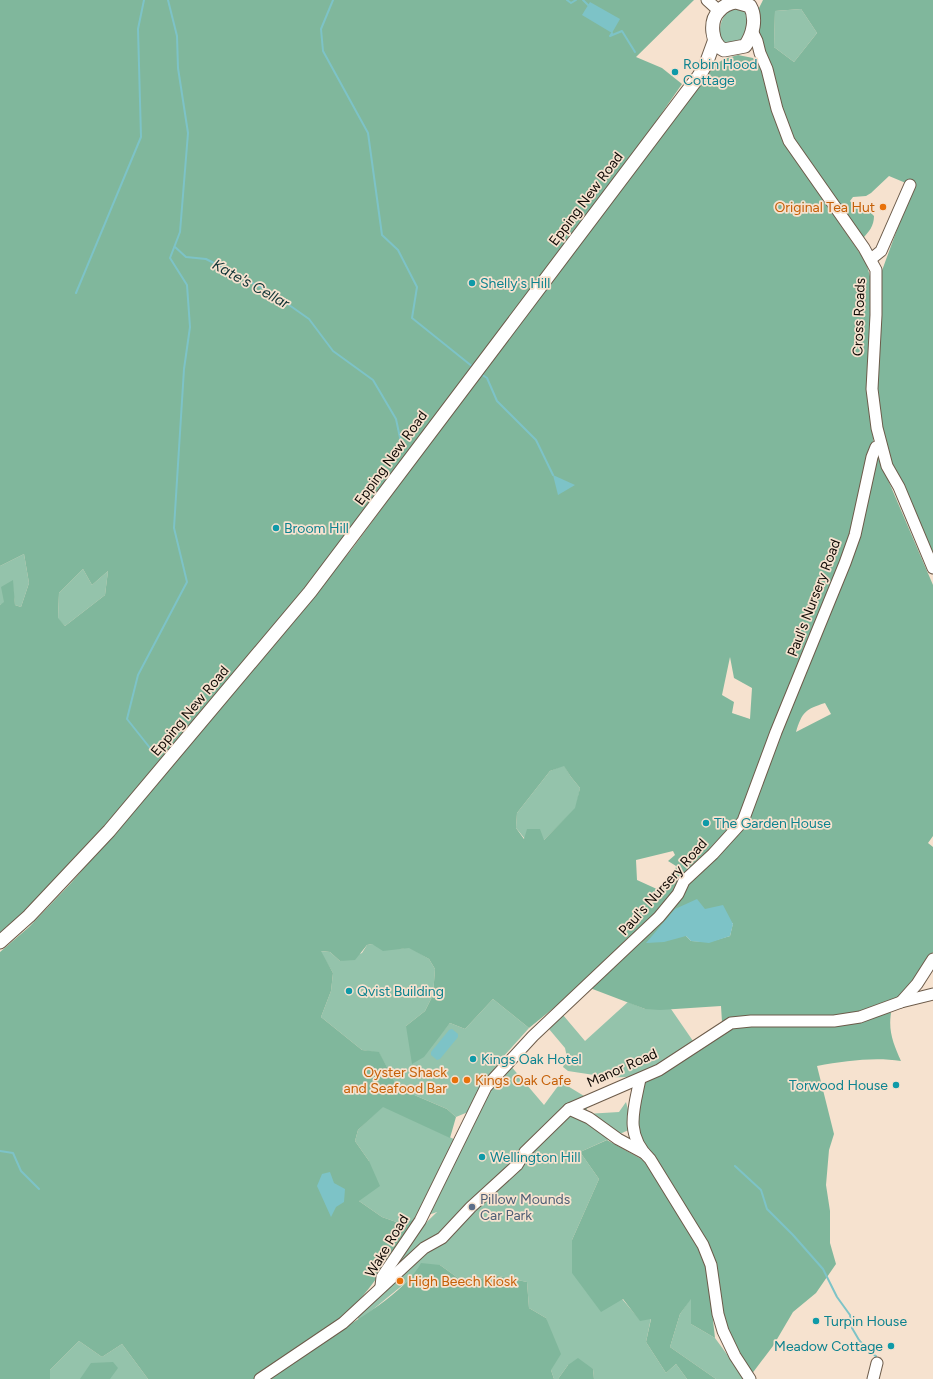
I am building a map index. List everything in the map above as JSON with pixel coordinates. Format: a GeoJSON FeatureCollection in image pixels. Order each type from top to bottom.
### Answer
{"type":"FeatureCollection","features":[{"type":"Feature","properties":{"kind":"main road"},"geometry":{"type":"LineString","coordinates":[[754,14],[750,6],[743,1],[731,3],[719,11],[713,32],[714,42],[719,48],[736,48],[749,41],[758,0]]}},
{"type":"Feature","properties":{"kind":"main road","name":"Epping New Road"},"geometry":{"type":"LineString","coordinates":[[0,942],[29,916],[109,831],[310,592],[706,64],[714,42]]}},
{"type":"Feature","properties":{"kind":"main road","name":"Epping New Road"},"geometry":{"type":"LineString","coordinates":[[706,64],[736,48]]}},
{"type":"Feature","properties":{"kind":"street"},"geometry":{"type":"LineString","coordinates":[[707,0],[719,11]]}},
{"type":"Feature","properties":{"kind":"street","name":"Cross Roads"},"geometry":{"type":"LineString","coordinates":[[752,31],[767,69],[777,110],[789,141],[871,259],[877,277],[872,389],[874,412],[887,466],[902,494],[933,568]]}},
{"type":"Feature","properties":{"kind":"street"},"geometry":{"type":"LineString","coordinates":[[736,48],[750,48],[760,54]]}},
{"type":"Feature","properties":{"kind":"street"},"geometry":{"type":"LineString","coordinates":[[871,259],[881,251],[910,185]]}},
{"type":"Feature","properties":{"kind":"street","name":"Paul's Nursery Road"},"geometry":{"type":"LineString","coordinates":[[455,1149],[486,1087],[501,1069],[533,1036],[659,917],[678,894],[684,881],[713,854],[743,822],[776,732],[845,563],[855,535],[872,457],[876,447],[881,446]]}},
{"type":"Feature","properties":{"kind":"street"},"geometry":{"type":"LineString","coordinates":[[901,1002],[917,984],[933,958]]}},
{"type":"Feature","properties":{"kind":"street","name":"Manor Road"},"geometry":{"type":"LineString","coordinates":[[381,1286],[424,1248],[442,1238],[471,1207],[517,1165],[525,1152],[569,1109],[659,1070],[731,1023],[751,1021],[834,1021],[860,1017],[901,1002],[933,994]]}},
{"type":"Feature","properties":{"kind":"street"},"geometry":{"type":"LineString","coordinates":[[640,1079],[632,1116],[635,1136],[644,1153]]}},
{"type":"Feature","properties":{"kind":"street"},"geometry":{"type":"LineString","coordinates":[[569,1109],[589,1118],[618,1139],[644,1153],[650,1159],[703,1245],[711,1265],[718,1314],[723,1331],[735,1356],[750,1379]]}},
{"type":"Feature","properties":{"kind":"street","name":"Wake Road"},"geometry":{"type":"LineString","coordinates":[[260,1379],[343,1323],[381,1286],[382,1277],[420,1221],[455,1149]]}},
{"type":"Feature","properties":{"kind":"street"},"geometry":{"type":"LineString","coordinates":[[873,1378],[877,1363]]}},
{"type":"Feature","properties":{"kind":"green space"},"geometry":{"type":"Polygon","coordinates":[[[0,0],[694,0],[636,57],[662,68],[682,84],[623,169],[283,619],[67,871],[0,935],[0,605],[4,602],[1,587],[13,580],[15,605],[21,607],[29,583],[24,554],[0,566],[0,0]],[[83,569],[59,593],[58,618],[65,626],[105,595],[108,571],[92,585],[83,569]]]}},
{"type":"Feature","properties":{"kind":"green space"},"geometry":{"type":"Polygon","coordinates":[[[763,0],[933,0],[933,563],[887,461],[876,383],[880,276],[913,186],[889,176],[866,196],[853,197],[850,201],[853,205],[859,209],[871,213],[874,216],[871,229],[862,239],[788,130],[758,36],[758,10],[763,0]],[[801,9],[775,11],[774,47],[794,62],[817,33],[801,9]]]}},
{"type":"Feature","properties":{"kind":"green space"},"geometry":{"type":"Polygon","coordinates":[[[733,6],[747,9],[749,30],[743,42],[725,44],[720,38],[720,28],[726,13],[733,6]]]}},
{"type":"Feature","properties":{"kind":"green space"},"geometry":{"type":"Polygon","coordinates":[[[801,9],[817,33],[794,62],[774,47],[775,11],[801,9]]]}},
{"type":"Feature","properties":{"kind":"green space"},"geometry":{"type":"Polygon","coordinates":[[[738,55],[753,58],[761,67],[779,129],[793,156],[866,262],[871,280],[873,302],[868,390],[874,447],[933,585],[933,836],[928,843],[933,847],[933,952],[918,976],[900,996],[881,1007],[852,1018],[729,1020],[722,1022],[721,1006],[660,1010],[645,1009],[582,985],[529,1028],[493,999],[465,1029],[450,1023],[424,1057],[412,1064],[406,1026],[425,1011],[433,995],[435,969],[429,959],[409,948],[383,951],[372,944],[367,945],[355,960],[340,961],[330,952],[321,951],[333,973],[331,991],[321,1017],[362,1050],[379,1052],[398,1088],[447,1109],[456,1117],[450,1138],[383,1107],[358,1130],[355,1141],[369,1161],[380,1186],[359,1201],[382,1217],[402,1224],[415,1219],[395,1252],[373,1283],[323,1340],[363,1316],[391,1296],[414,1274],[421,1263],[440,1265],[465,1283],[494,1275],[527,1282],[529,1308],[546,1318],[561,1354],[551,1370],[554,1379],[148,1379],[122,1344],[102,1357],[79,1341],[50,1370],[50,1379],[0,1379],[0,952],[29,927],[71,883],[148,794],[352,549],[614,194],[712,67],[724,59],[738,55]],[[730,657],[722,695],[734,702],[732,713],[750,719],[752,688],[734,678],[730,657]],[[825,703],[806,712],[800,720],[796,732],[831,714],[825,703]],[[564,766],[550,771],[517,813],[516,828],[524,839],[527,829],[540,829],[544,840],[575,808],[580,788],[564,766]],[[673,851],[636,860],[637,880],[659,890],[675,873],[676,866],[668,861],[675,855],[673,851]],[[733,923],[680,936],[686,936],[691,941],[709,942],[730,936],[733,923]]]}},
{"type":"Feature","properties":{"kind":"green space"},"geometry":{"type":"Polygon","coordinates":[[[24,554],[29,583],[21,607],[15,605],[12,581],[5,603],[0,605],[0,566],[24,554]]]}},
{"type":"Feature","properties":{"kind":"green space"},"geometry":{"type":"Polygon","coordinates":[[[83,569],[92,585],[108,571],[105,595],[65,626],[58,619],[59,593],[83,569]]]}},
{"type":"Feature","properties":{"kind":"green space"},"geometry":{"type":"Polygon","coordinates":[[[564,765],[580,788],[576,808],[544,840],[525,839],[516,828],[517,813],[550,771],[564,765]]]}},
{"type":"Feature","properties":{"kind":"green space"},"geometry":{"type":"Polygon","coordinates":[[[372,944],[400,949],[409,947],[429,959],[435,969],[433,995],[425,1011],[406,1026],[439,1036],[450,1023],[465,1029],[493,999],[529,1028],[503,1057],[544,1105],[561,1082],[589,1099],[586,1114],[619,1112],[626,1102],[633,1128],[580,1152],[599,1179],[572,1240],[640,1320],[651,1318],[646,1342],[666,1373],[676,1364],[687,1379],[594,1379],[593,1369],[568,1365],[558,1379],[554,1379],[551,1370],[546,1318],[529,1308],[527,1282],[494,1275],[465,1283],[440,1265],[415,1275],[360,1320],[354,1315],[401,1247],[437,1212],[402,1224],[382,1217],[359,1201],[369,1161],[355,1141],[358,1130],[383,1106],[458,1141],[468,1112],[456,1117],[447,1109],[398,1088],[379,1053],[362,1050],[321,1017],[331,991],[333,973],[320,951],[330,952],[340,961],[362,953],[367,945],[372,944]]]}},
{"type":"Feature","properties":{"kind":"green space"},"geometry":{"type":"Polygon","coordinates":[[[628,1002],[645,1009],[671,1009],[693,1041],[656,1067],[647,1072],[636,1075],[625,1077],[603,1076],[568,1071],[563,1067],[567,1057],[565,1048],[549,1029],[563,1015],[585,1041],[628,1002]]]}},
{"type":"Feature","properties":{"kind":"green space"},"geometry":{"type":"Polygon","coordinates":[[[889,1011],[891,1013],[890,1026],[892,1038],[901,1061],[849,1061],[817,1066],[834,1134],[829,1150],[826,1185],[830,1211],[830,1243],[836,1264],[816,1293],[793,1312],[773,1346],[751,1375],[724,1329],[710,1257],[642,1145],[634,1114],[643,1085],[648,1079],[729,1028],[889,1011]]]}},
{"type":"Feature","properties":{"kind":"green space"},"geometry":{"type":"Polygon","coordinates":[[[607,1140],[643,1160],[692,1233],[703,1259],[708,1276],[715,1338],[691,1324],[691,1299],[680,1314],[670,1347],[716,1379],[687,1379],[676,1364],[666,1373],[646,1342],[651,1319],[640,1321],[623,1299],[601,1312],[572,1273],[572,1240],[599,1179],[580,1152],[607,1140]]]}},
{"type":"Feature","properties":{"kind":"green space"},"geometry":{"type":"Polygon","coordinates":[[[691,1298],[691,1324],[715,1338],[745,1379],[716,1379],[670,1347],[680,1314],[691,1298]]]}},
{"type":"Feature","properties":{"kind":"green space"},"geometry":{"type":"Polygon","coordinates":[[[79,1341],[102,1357],[122,1344],[148,1379],[50,1379],[50,1370],[79,1341]]]}},
{"type":"Feature","properties":{"kind":"green space"},"geometry":{"type":"Polygon","coordinates":[[[578,1358],[593,1369],[594,1379],[558,1379],[568,1365],[578,1358]]]}},
{"type":"Feature","properties":{"kind":"green space"},"geometry":{"type":"Polygon","coordinates":[[[113,1362],[118,1368],[110,1379],[80,1379],[91,1363],[113,1362]]]}},
{"type":"Feature","properties":{"kind":"water"},"geometry":{"type":"Polygon","coordinates":[[[590,2],[620,19],[612,33],[582,15],[590,2]]]}},
{"type":"Feature","properties":{"kind":"water"},"geometry":{"type":"Polygon","coordinates":[[[553,475],[575,485],[558,495],[553,475]]]}},
{"type":"Feature","properties":{"kind":"water"},"geometry":{"type":"Polygon","coordinates":[[[697,899],[705,909],[723,905],[733,924],[730,936],[709,943],[691,941],[686,936],[664,942],[646,943],[675,909],[697,899]]]}},
{"type":"Feature","properties":{"kind":"water"},"geometry":{"type":"Polygon","coordinates":[[[452,1029],[458,1034],[458,1037],[440,1059],[437,1060],[431,1055],[431,1052],[449,1030],[452,1029]]]}},
{"type":"Feature","properties":{"kind":"water"},"geometry":{"type":"Polygon","coordinates":[[[330,1172],[334,1183],[345,1189],[344,1202],[336,1207],[331,1217],[317,1186],[322,1174],[330,1172]]]}},
{"type":"Feature","properties":{"kind":"waterway"},"geometry":{"type":"LineString","coordinates":[[76,293],[141,137],[138,29],[144,0]]}},
{"type":"Feature","properties":{"kind":"waterway"},"geometry":{"type":"LineString","coordinates":[[154,753],[127,719],[138,675],[187,582],[174,528],[184,369],[190,327],[187,285],[170,258],[180,232],[188,133],[178,68],[177,36],[168,0]]}},
{"type":"Feature","properties":{"kind":"waterway"},"geometry":{"type":"LineString","coordinates":[[333,0],[321,29],[323,51],[368,133],[382,235],[398,250],[417,287],[412,318],[473,367]]}},
{"type":"Feature","properties":{"kind":"waterway"},"geometry":{"type":"LineString","coordinates":[[567,0],[571,3],[576,0]]}},
{"type":"Feature","properties":{"kind":"waterway"},"geometry":{"type":"LineString","coordinates":[[583,0],[588,5]]}},
{"type":"Feature","properties":{"kind":"waterway"},"geometry":{"type":"LineString","coordinates":[[612,33],[610,36],[622,31],[635,52]]}},
{"type":"Feature","properties":{"kind":"waterway","name":"Kate's Cellar"},"geometry":{"type":"LineString","coordinates":[[175,247],[186,257],[206,259],[272,293],[309,319],[333,351],[373,380],[396,419],[402,447]]}},
{"type":"Feature","properties":{"kind":"waterway"},"geometry":{"type":"LineString","coordinates":[[481,374],[487,378],[497,401],[536,440],[553,475]]}},
{"type":"Feature","properties":{"kind":"waterway"},"geometry":{"type":"LineString","coordinates":[[0,1151],[13,1153],[21,1171],[39,1189]]}},
{"type":"Feature","properties":{"kind":"waterway"},"geometry":{"type":"LineString","coordinates":[[735,1166],[761,1190],[767,1209],[793,1235],[823,1269],[837,1297],[850,1315],[852,1328],[859,1340],[869,1352],[876,1356],[874,1360]]}},
{"type":"Feature","properties":{"kind":"place","name":"Robin Hood Cottage"},"geometry":{"type":"Point","coordinates":[675,72]}},
{"type":"Feature","properties":{"kind":"place","name":"Original Tea Hut"},"geometry":{"type":"Point","coordinates":[883,207]}},
{"type":"Feature","properties":{"kind":"place","name":"Shelly's Hill"},"geometry":{"type":"Point","coordinates":[472,283]}},
{"type":"Feature","properties":{"kind":"place","name":"Broom Hill"},"geometry":{"type":"Point","coordinates":[276,528]}},
{"type":"Feature","properties":{"kind":"place","name":"The Garden House"},"geometry":{"type":"Point","coordinates":[706,823]}},
{"type":"Feature","properties":{"kind":"place","name":"Qvist Building"},"geometry":{"type":"Point","coordinates":[349,991]}},
{"type":"Feature","properties":{"kind":"place","name":"Kings Oak Hotel"},"geometry":{"type":"Point","coordinates":[473,1059]}},
{"type":"Feature","properties":{"kind":"place","name":"Oyster Shack and Seafood Bar"},"geometry":{"type":"Point","coordinates":[455,1080]}},
{"type":"Feature","properties":{"kind":"place","name":"Kings Oak Cafe"},"geometry":{"type":"Point","coordinates":[467,1080]}},
{"type":"Feature","properties":{"kind":"place","name":"Torwood House"},"geometry":{"type":"Point","coordinates":[896,1085]}},
{"type":"Feature","properties":{"kind":"place","name":"Wellington Hill"},"geometry":{"type":"Point","coordinates":[482,1157]}},
{"type":"Feature","properties":{"kind":"place","name":"Pillow Mounds Car Park"},"geometry":{"type":"Point","coordinates":[472,1207]}},
{"type":"Feature","properties":{"kind":"place","name":"High Beech Kiosk"},"geometry":{"type":"Point","coordinates":[400,1281]}},
{"type":"Feature","properties":{"kind":"place","name":"Turpin House"},"geometry":{"type":"Point","coordinates":[816,1321]}},
{"type":"Feature","properties":{"kind":"place","name":"Meadow Cottage"},"geometry":{"type":"Point","coordinates":[891,1346]}}]}
